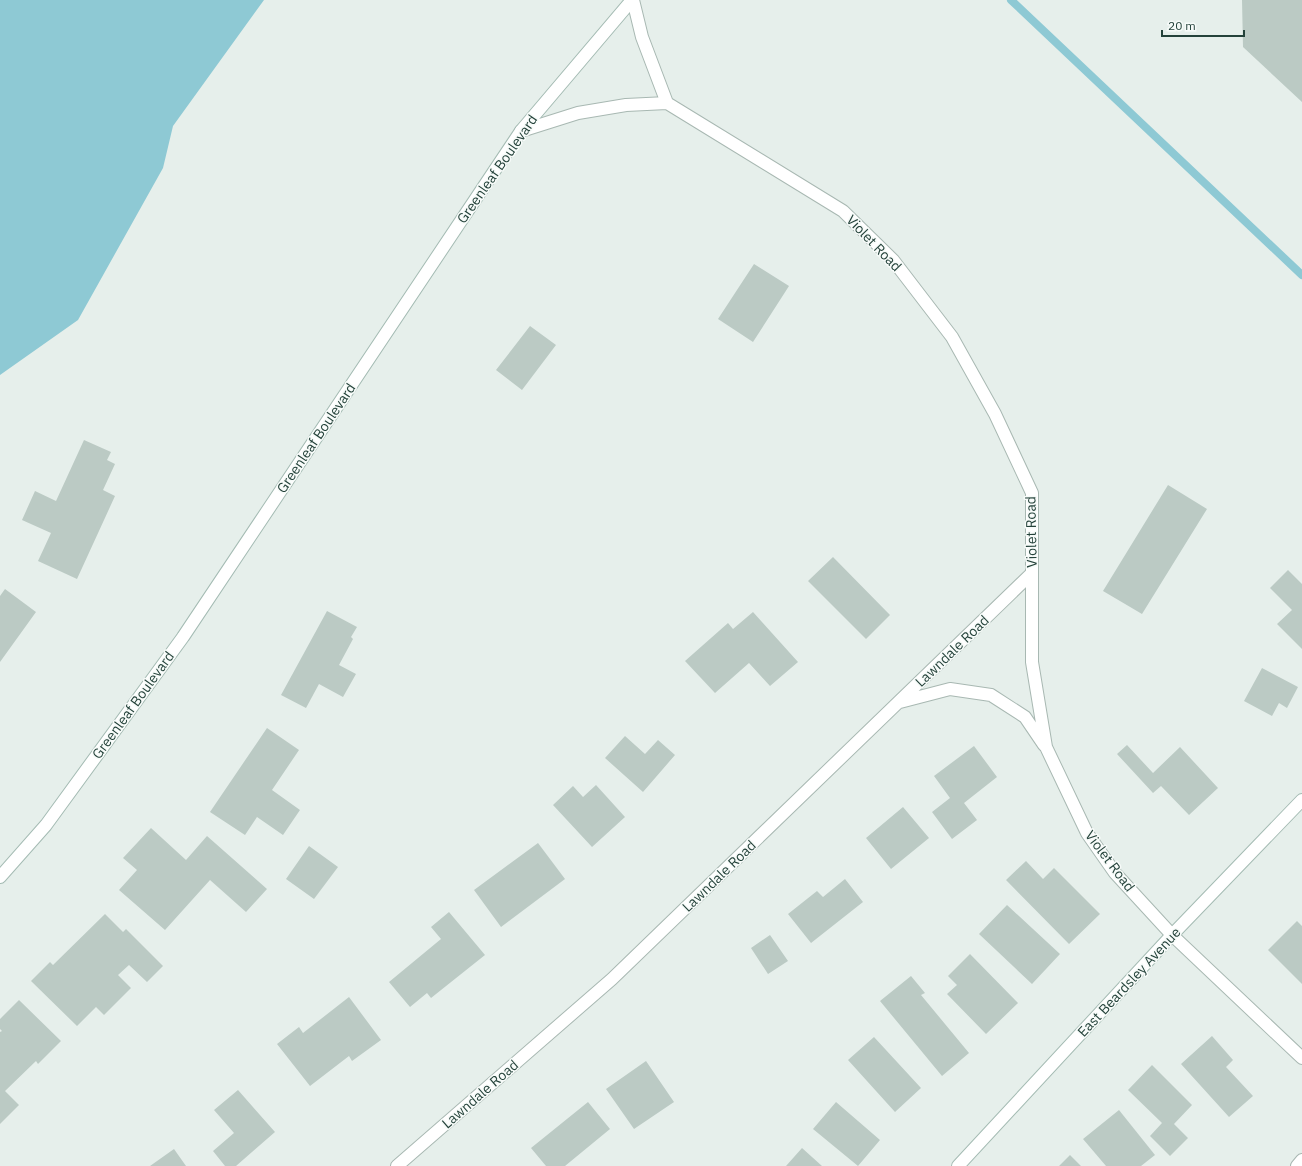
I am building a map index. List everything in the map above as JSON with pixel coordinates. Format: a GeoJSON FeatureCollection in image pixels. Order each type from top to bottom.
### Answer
{"type":"FeatureCollection","features":[{"type":"Feature","properties":{"kind":"street"},"geometry":{"type":"LineString","coordinates":[[521,131],[578,113],[626,105],[667,103],[642,37],[633,0]]}},
{"type":"Feature","properties":{"kind":"street","name":"Greenleaf Boulevard"},"geometry":{"type":"LineString","coordinates":[[0,876],[46,825],[183,637],[521,131],[633,0]]}},
{"type":"Feature","properties":{"kind":"street","name":"Violet Road"},"geometry":{"type":"LineString","coordinates":[[667,103],[843,211],[897,266],[952,337],[995,414],[1032,493],[1032,662],[1046,747],[1087,833],[1115,874],[1172,935],[1302,1058]]}},
{"type":"Feature","properties":{"kind":"street","name":"Lawndale Road"},"geometry":{"type":"LineString","coordinates":[[397,1166],[612,979],[1031,574]]}},
{"type":"Feature","properties":{"kind":"street"},"geometry":{"type":"LineString","coordinates":[[899,702],[950,689],[991,695],[1025,718],[1046,747]]}},
{"type":"Feature","properties":{"kind":"street","name":"East Beardsley Avenue"},"geometry":{"type":"LineString","coordinates":[[958,1166],[1172,935],[1302,800]]}},
{"type":"Feature","properties":{"kind":"street"},"geometry":{"type":"LineString","coordinates":[[1297,1166],[1302,1160]]}},
{"type":"Feature","properties":{"kind":"water"},"geometry":{"type":"Polygon","coordinates":[[[0,0],[264,0],[173,126],[163,168],[78,320],[0,375],[0,0]]]}},
{"type":"Feature","properties":{"kind":"building"},"geometry":{"type":"Polygon","coordinates":[[[1242,0],[1302,0],[1302,102],[1243,47],[1242,0]]]}},
{"type":"Feature","properties":{"kind":"building"},"geometry":{"type":"Polygon","coordinates":[[[754,264],[789,286],[753,342],[718,319],[754,264]]]}},
{"type":"Feature","properties":{"kind":"building"},"geometry":{"type":"Polygon","coordinates":[[[530,326],[556,345],[522,390],[496,370],[530,326]]]}},
{"type":"Feature","properties":{"kind":"building"},"geometry":{"type":"Polygon","coordinates":[[[84,440],[111,452],[107,460],[115,464],[103,490],[115,496],[77,579],[38,561],[51,533],[22,520],[35,491],[56,501],[84,440]]]}},
{"type":"Feature","properties":{"kind":"building"},"geometry":{"type":"Polygon","coordinates":[[[1168,485],[1207,509],[1142,614],[1103,591],[1168,485]]]}},
{"type":"Feature","properties":{"kind":"building"},"geometry":{"type":"Polygon","coordinates":[[[833,557],[890,615],[866,639],[808,581],[833,557]]]}},
{"type":"Feature","properties":{"kind":"building"},"geometry":{"type":"Polygon","coordinates":[[[1288,570],[1302,584],[1302,649],[1277,624],[1292,610],[1270,588],[1288,570]]]}},
{"type":"Feature","properties":{"kind":"building"},"geometry":{"type":"Polygon","coordinates":[[[5,589],[36,612],[0,662],[0,596],[5,589]]]}},
{"type":"Feature","properties":{"kind":"building"},"geometry":{"type":"Polygon","coordinates":[[[327,611],[357,627],[351,637],[353,639],[339,665],[356,674],[343,697],[319,684],[306,708],[281,695],[327,611]]]}},
{"type":"Feature","properties":{"kind":"building"},"geometry":{"type":"Polygon","coordinates":[[[753,612],[798,662],[770,686],[749,663],[715,693],[685,661],[728,623],[733,629],[753,612]]]}},
{"type":"Feature","properties":{"kind":"building"},"geometry":{"type":"Polygon","coordinates":[[[1262,668],[1298,687],[1287,708],[1279,703],[1272,716],[1244,701],[1262,668]]]}},
{"type":"Feature","properties":{"kind":"building"},"geometry":{"type":"Polygon","coordinates":[[[267,728],[299,750],[272,790],[300,810],[283,835],[257,817],[245,835],[210,812],[267,728]]]}},
{"type":"Feature","properties":{"kind":"building"},"geometry":{"type":"Polygon","coordinates":[[[625,736],[645,754],[658,740],[675,755],[643,792],[605,758],[625,736]]]}},
{"type":"Feature","properties":{"kind":"building"},"geometry":{"type":"Polygon","coordinates":[[[1127,745],[1153,773],[1180,747],[1218,788],[1189,815],[1161,786],[1153,793],[1117,754],[1127,745]]]}},
{"type":"Feature","properties":{"kind":"building"},"geometry":{"type":"Polygon","coordinates":[[[974,746],[997,777],[964,803],[977,820],[952,839],[932,812],[950,798],[934,776],[974,746]]]}},
{"type":"Feature","properties":{"kind":"building"},"geometry":{"type":"Polygon","coordinates":[[[596,785],[625,817],[592,847],[553,805],[573,786],[583,797],[596,785]]]}},
{"type":"Feature","properties":{"kind":"building"},"geometry":{"type":"Polygon","coordinates":[[[903,807],[929,838],[891,869],[866,838],[903,807]]]}},
{"type":"Feature","properties":{"kind":"building"},"geometry":{"type":"Polygon","coordinates":[[[151,828],[186,860],[207,836],[267,889],[246,912],[210,880],[165,930],[119,890],[137,870],[123,858],[151,828]]]}},
{"type":"Feature","properties":{"kind":"building"},"geometry":{"type":"Polygon","coordinates":[[[538,843],[565,879],[501,927],[474,890],[538,843]]]}},
{"type":"Feature","properties":{"kind":"building"},"geometry":{"type":"Polygon","coordinates":[[[309,846],[338,867],[314,899],[286,879],[309,846]]]}},
{"type":"Feature","properties":{"kind":"building"},"geometry":{"type":"Polygon","coordinates":[[[1026,861],[1043,879],[1054,868],[1100,914],[1069,944],[1006,880],[1026,861]]]}},
{"type":"Feature","properties":{"kind":"building"},"geometry":{"type":"Polygon","coordinates":[[[845,879],[863,902],[811,943],[788,914],[817,891],[823,897],[845,879]]]}},
{"type":"Feature","properties":{"kind":"building"},"geometry":{"type":"Polygon","coordinates":[[[1007,905],[1060,954],[1032,984],[979,934],[1007,905]]]}},
{"type":"Feature","properties":{"kind":"building"},"geometry":{"type":"Polygon","coordinates":[[[449,912],[485,955],[431,998],[427,993],[410,1007],[389,982],[441,939],[431,927],[449,912]]]}},
{"type":"Feature","properties":{"kind":"building"},"geometry":{"type":"Polygon","coordinates":[[[105,914],[123,932],[126,929],[163,966],[147,982],[129,965],[118,975],[131,988],[104,1015],[96,1007],[77,1026],[31,981],[50,962],[53,965],[105,914]]]}},
{"type":"Feature","properties":{"kind":"building"},"geometry":{"type":"Polygon","coordinates":[[[1297,921],[1302,926],[1302,984],[1268,950],[1297,921]]]}},
{"type":"Feature","properties":{"kind":"building"},"geometry":{"type":"Polygon","coordinates":[[[770,935],[788,961],[768,974],[751,948],[770,935]]]}},
{"type":"Feature","properties":{"kind":"building"},"geometry":{"type":"Polygon","coordinates":[[[970,954],[1018,1003],[986,1034],[947,994],[957,985],[948,976],[970,954]]]}},
{"type":"Feature","properties":{"kind":"building"},"geometry":{"type":"Polygon","coordinates":[[[911,976],[925,993],[921,995],[969,1053],[942,1076],[880,1001],[911,976]]]}},
{"type":"Feature","properties":{"kind":"building"},"geometry":{"type":"Polygon","coordinates":[[[349,997],[381,1040],[352,1061],[349,1056],[310,1086],[277,1044],[299,1027],[303,1033],[349,997]]]}},
{"type":"Feature","properties":{"kind":"building"},"geometry":{"type":"Polygon","coordinates":[[[19,1000],[61,1041],[38,1064],[36,1061],[5,1091],[19,1105],[0,1124],[0,1032],[2,1031],[0,1029],[0,1019],[19,1000]]]}},
{"type":"Feature","properties":{"kind":"building"},"geometry":{"type":"Polygon","coordinates":[[[1212,1036],[1233,1060],[1226,1067],[1253,1096],[1229,1117],[1181,1064],[1212,1036]]]}},
{"type":"Feature","properties":{"kind":"building"},"geometry":{"type":"Polygon","coordinates":[[[874,1037],[921,1088],[895,1112],[848,1060],[874,1037]]]}},
{"type":"Feature","properties":{"kind":"building"},"geometry":{"type":"Polygon","coordinates":[[[646,1061],[674,1102],[634,1129],[606,1089],[646,1061]]]}},
{"type":"Feature","properties":{"kind":"building"},"geometry":{"type":"Polygon","coordinates":[[[1152,1065],[1192,1105],[1174,1124],[1188,1138],[1170,1156],[1150,1136],[1162,1123],[1128,1090],[1152,1065]]]}},
{"type":"Feature","properties":{"kind":"building"},"geometry":{"type":"Polygon","coordinates":[[[238,1090],[275,1132],[236,1166],[225,1166],[213,1151],[234,1133],[214,1110],[238,1090]]]}},
{"type":"Feature","properties":{"kind":"building"},"geometry":{"type":"Polygon","coordinates":[[[588,1102],[610,1129],[565,1166],[546,1166],[531,1148],[588,1102]]]}},
{"type":"Feature","properties":{"kind":"building"},"geometry":{"type":"Polygon","coordinates":[[[836,1102],[880,1140],[858,1166],[813,1129],[836,1102]]]}},
{"type":"Feature","properties":{"kind":"building"},"geometry":{"type":"Polygon","coordinates":[[[1119,1110],[1155,1155],[1141,1166],[1106,1166],[1083,1139],[1119,1110]]]}},
{"type":"Feature","properties":{"kind":"building"},"geometry":{"type":"Polygon","coordinates":[[[802,1148],[822,1166],[786,1166],[802,1148]]]}},
{"type":"Feature","properties":{"kind":"building"},"geometry":{"type":"Polygon","coordinates":[[[174,1149],[186,1166],[150,1166],[174,1149]]]}},
{"type":"Feature","properties":{"kind":"building"},"geometry":{"type":"Polygon","coordinates":[[[1070,1155],[1081,1166],[1059,1166],[1070,1155]]]}},
{"type":"Feature","properties":{"kind":"waterway"},"geometry":{"type":"LineString","coordinates":[[1011,0],[1302,275]]}}]}
